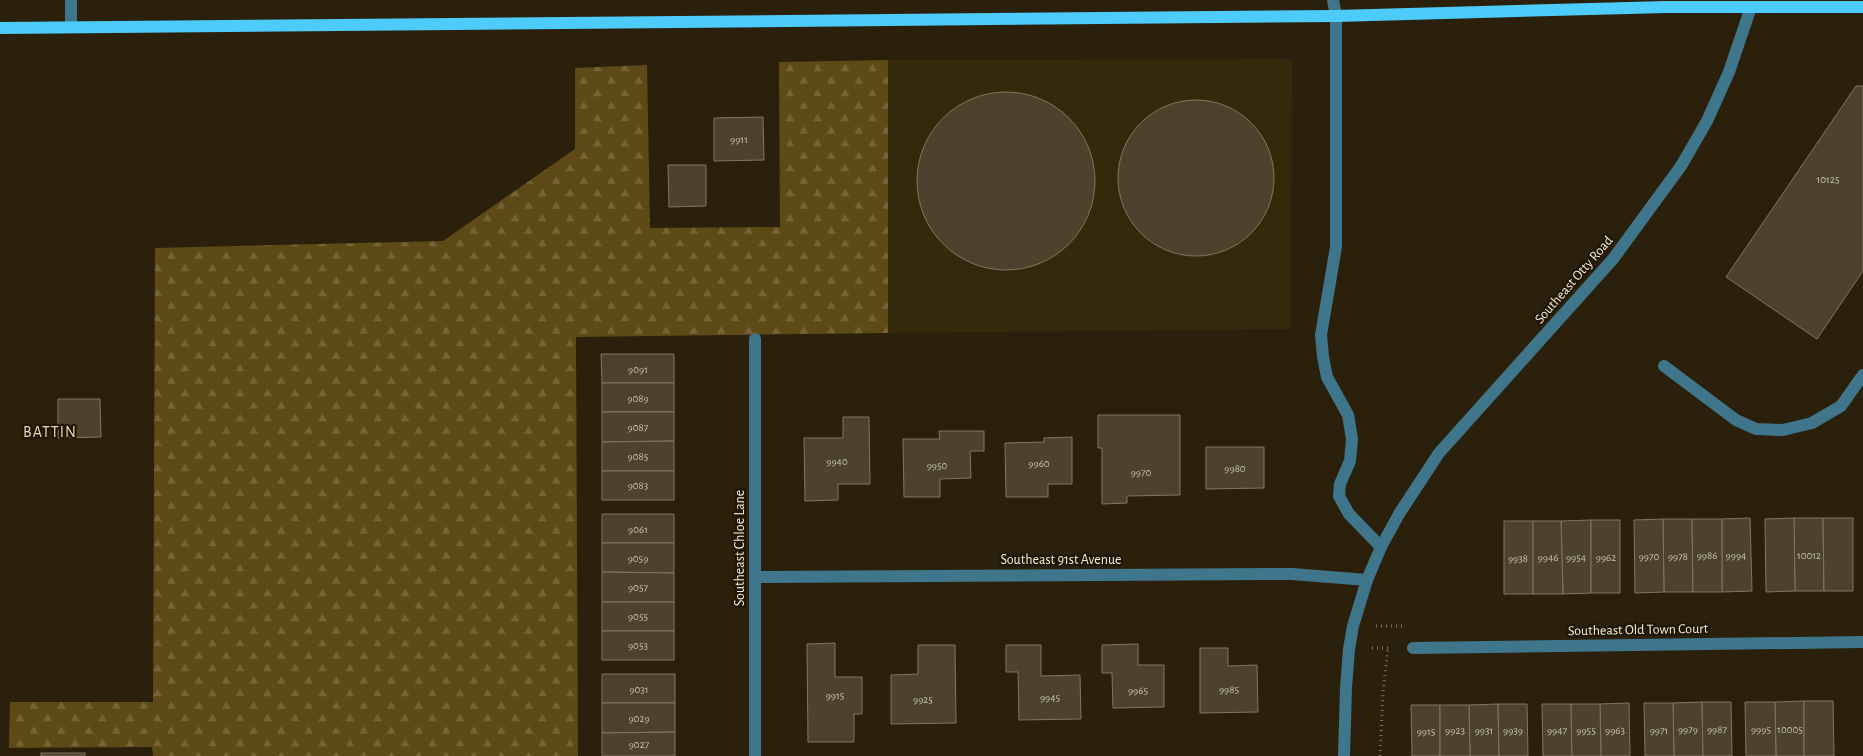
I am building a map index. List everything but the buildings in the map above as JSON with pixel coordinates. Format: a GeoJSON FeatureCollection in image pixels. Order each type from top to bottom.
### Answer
{"type":"FeatureCollection","features":[{"type":"Feature","properties":{"kind":"main road"},"geometry":{"type":"LineString","coordinates":[[0,28],[1336,16],[1752,3],[1863,7]]}},
{"type":"Feature","properties":{"kind":"street"},"geometry":{"type":"LineString","coordinates":[[70,27],[71,0]]}},
{"type":"Feature","properties":{"kind":"street"},"geometry":{"type":"LineString","coordinates":[[1333,0],[1336,16],[1336,247],[1321,335],[1328,377],[1348,416],[1352,438],[1350,461],[1340,484],[1339,496],[1349,514],[1381,548]]}},
{"type":"Feature","properties":{"kind":"street","name":"Southeast Otty Road"},"geometry":{"type":"LineString","coordinates":[[1344,756],[1349,648],[1353,626],[1367,580],[1399,514],[1439,453],[1613,259],[1682,166],[1707,121],[1729,72],[1752,3]]}},
{"type":"Feature","properties":{"kind":"street","name":"Southeast Chloe Lane"},"geometry":{"type":"LineString","coordinates":[[755,339],[755,756]]}},
{"type":"Feature","properties":{"kind":"street"},"geometry":{"type":"LineString","coordinates":[[1664,366],[1736,420],[1756,428],[1783,430],[1812,423],[1841,406],[1863,375]]}},
{"type":"Feature","properties":{"kind":"street","name":"Southeast 91st Avenue"},"geometry":{"type":"LineString","coordinates":[[755,577],[1292,574],[1367,580]]}},
{"type":"Feature","properties":{"kind":"street","name":"Southeast Old Town Court"},"geometry":{"type":"LineString","coordinates":[[1413,648],[1863,642]]}},
{"type":"Feature","properties":{"kind":"path"},"geometry":{"type":"LineString","coordinates":[[1349,648],[1413,648]]}},
{"type":"Feature","properties":{"kind":"path"},"geometry":{"type":"LineString","coordinates":[[1380,756],[1383,692],[1388,648]]}},
{"type":"Feature","properties":{"kind":"shaded area"},"geometry":{"type":"Polygon","coordinates":[[[1292,59],[1291,329],[888,333],[888,60],[1292,59]]]}},
{"type":"Feature","properties":{"kind":"green space"},"geometry":{"type":"Polygon","coordinates":[[[888,60],[888,333],[576,337],[578,756],[153,756],[152,747],[9,748],[10,702],[153,702],[155,248],[443,241],[575,149],[575,68],[647,65],[650,228],[780,227],[779,62],[888,60]]]}},
{"type":"Feature","properties":{"kind":"district","name":"BATTIN"},"geometry":{"type":"Point","coordinates":[50,432]}}]}
